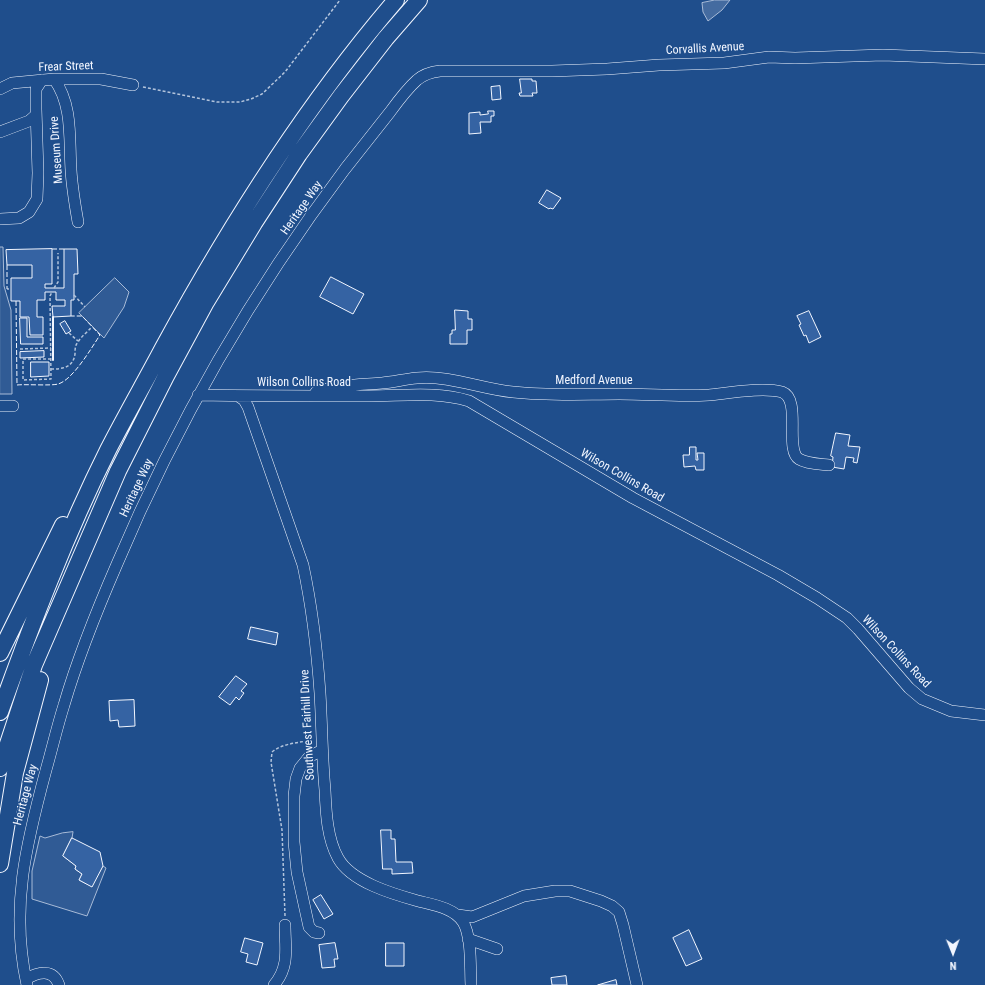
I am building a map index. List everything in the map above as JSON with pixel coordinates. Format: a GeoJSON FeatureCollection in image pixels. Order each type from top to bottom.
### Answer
{"type":"FeatureCollection","features":[{"type":"Feature","properties":{"kind":"highway"},"geometry":{"type":"LineString","coordinates":[[0,653],[65,522],[108,450],[194,290],[258,186],[318,98],[359,43],[396,0]]}},
{"type":"Feature","properties":{"kind":"highway"},"geometry":{"type":"LineString","coordinates":[[0,768],[34,665],[118,471],[166,376],[210,296],[254,223],[299,154],[386,38],[419,0]]}},
{"type":"Feature","properties":{"kind":"highway"},"geometry":{"type":"LineString","coordinates":[[0,712],[41,600],[108,450]]}},
{"type":"Feature","properties":{"kind":"highway"},"geometry":{"type":"LineString","coordinates":[[0,864],[15,773],[64,598]]}},
{"type":"Feature","properties":{"kind":"street","name":"Corvallis Avenue"},"geometry":{"type":"LineString","coordinates":[[427,73],[440,71],[552,71],[607,69],[659,65],[724,63],[769,57],[796,58],[883,55],[985,59]]}},
{"type":"Feature","properties":{"kind":"street","name":"Heritage Way"},"geometry":{"type":"LineString","coordinates":[[27,982],[23,958],[20,918],[21,880],[38,798],[64,705],[98,608],[149,491],[198,395],[274,270],[332,187],[395,105],[417,80],[427,73]]}},
{"type":"Feature","properties":{"kind":"street","name":"Frear Street"},"geometry":{"type":"LineString","coordinates":[[0,89],[12,83],[54,79],[100,79],[133,85]]}},
{"type":"Feature","properties":{"kind":"street","name":"Museum Drive"},"geometry":{"type":"LineString","coordinates":[[54,79],[64,96],[68,112],[73,191],[78,222]]}},
{"type":"Feature","properties":{"kind":"street"},"geometry":{"type":"LineString","coordinates":[[0,219],[19,218],[29,212],[36,199],[38,173],[36,89],[42,80]]}},
{"type":"Feature","properties":{"kind":"street"},"geometry":{"type":"LineString","coordinates":[[0,132],[29,121],[36,115]]}},
{"type":"Feature","properties":{"kind":"street","name":"Medford Avenue"},"geometry":{"type":"LineString","coordinates":[[306,396],[337,386],[417,378],[437,378],[496,390],[531,394],[689,396],[753,391],[781,392],[787,396],[790,403],[795,455],[800,459],[829,465]]}},
{"type":"Feature","properties":{"kind":"street","name":"Wilson Collins Road"},"geometry":{"type":"LineString","coordinates":[[198,395],[306,396],[437,394],[469,400],[633,498],[778,575],[817,598],[847,618],[909,688],[922,699],[951,711],[985,715]]}},
{"type":"Feature","properties":{"kind":"street","name":"Southwest Fairhill Drive"},"geometry":{"type":"LineString","coordinates":[[238,396],[244,400],[248,407],[303,565],[307,582],[320,694],[326,806],[330,839],[338,859],[345,867],[366,882],[389,892],[441,907],[458,915]]}},
{"type":"Feature","properties":{"kind":"street"},"geometry":{"type":"LineString","coordinates":[[0,406],[12,406]]}},
{"type":"Feature","properties":{"kind":"street"},"geometry":{"type":"LineString","coordinates":[[319,933],[314,932],[309,927],[297,872],[294,842],[294,816],[296,779],[300,768],[309,757],[322,750]]}},
{"type":"Feature","properties":{"kind":"street"},"geometry":{"type":"LineString","coordinates":[[458,915],[472,917],[524,896],[555,890],[570,891],[601,901],[612,906],[619,912],[637,985]]}},
{"type":"Feature","properties":{"kind":"street"},"geometry":{"type":"LineString","coordinates":[[458,915],[464,923],[468,939],[471,985]]}},
{"type":"Feature","properties":{"kind":"street"},"geometry":{"type":"LineString","coordinates":[[274,985],[279,979],[284,968],[286,952],[285,926]]}},
{"type":"Feature","properties":{"kind":"street"},"geometry":{"type":"LineString","coordinates":[[468,939],[497,949]]}},
{"type":"Feature","properties":{"kind":"street"},"geometry":{"type":"LineString","coordinates":[[27,982],[37,973],[44,973],[52,975],[58,981],[59,985]]}},
{"type":"Feature","properties":{"kind":"path"},"geometry":{"type":"LineString","coordinates":[[133,85],[217,102],[240,102],[251,99],[262,94],[285,72],[340,0]]}},
{"type":"Feature","properties":{"kind":"path"},"geometry":{"type":"LineString","coordinates":[[54,288],[58,282],[58,253]]}},
{"type":"Feature","properties":{"kind":"path"},"geometry":{"type":"LineString","coordinates":[[51,359],[23,359],[23,380],[51,379],[51,359],[51,348],[50,296],[52,292]]}},
{"type":"Feature","properties":{"kind":"path"},"geometry":{"type":"LineString","coordinates":[[74,295],[86,307]]}},
{"type":"Feature","properties":{"kind":"path"},"geometry":{"type":"LineString","coordinates":[[51,369],[62,369],[72,363],[78,342],[91,328]]}},
{"type":"Feature","properties":{"kind":"path"},"geometry":{"type":"LineString","coordinates":[[69,333],[78,342]]}},
{"type":"Feature","properties":{"kind":"path"},"geometry":{"type":"LineString","coordinates":[[20,349],[51,348]]}},
{"type":"Feature","properties":{"kind":"shaded area"},"geometry":{"type":"Polygon","coordinates":[[[715,0],[730,0],[722,10],[708,21],[703,12],[702,3],[715,0]]]}},
{"type":"Feature","properties":{"kind":"shaded area"},"geometry":{"type":"Polygon","coordinates":[[[0,247],[3,247],[4,286],[11,310],[12,394],[0,394],[0,247]]]}},
{"type":"Feature","properties":{"kind":"shaded area"},"geometry":{"type":"Polygon","coordinates":[[[115,278],[129,292],[124,307],[104,338],[79,313],[115,278]]]}},
{"type":"Feature","properties":{"kind":"shaded area"},"geometry":{"type":"Polygon","coordinates":[[[73,832],[72,838],[63,856],[76,866],[75,869],[82,874],[79,880],[91,886],[103,866],[106,868],[87,916],[32,899],[32,871],[40,836],[45,838],[62,833],[73,832]]]}},
{"type":"Feature","properties":{"kind":"building"},"geometry":{"type":"Polygon","coordinates":[[[520,79],[532,79],[532,81],[536,81],[537,93],[532,93],[533,96],[520,96],[520,79]]]}},
{"type":"Feature","properties":{"kind":"building"},"geometry":{"type":"Polygon","coordinates":[[[500,86],[501,99],[492,100],[491,87],[500,86]]]}},
{"type":"Feature","properties":{"kind":"building"},"geometry":{"type":"Polygon","coordinates":[[[488,111],[494,111],[494,116],[491,116],[491,122],[480,122],[481,133],[469,134],[469,113],[480,112],[480,115],[488,114],[488,111]]]}},
{"type":"Feature","properties":{"kind":"building"},"geometry":{"type":"Polygon","coordinates":[[[547,190],[561,198],[553,209],[549,209],[539,203],[547,190]]]}},
{"type":"Feature","properties":{"kind":"building"},"geometry":{"type":"Polygon","coordinates":[[[52,249],[52,284],[45,284],[45,288],[64,288],[64,249],[77,249],[78,274],[74,274],[74,300],[71,300],[71,316],[53,317],[52,306],[65,306],[65,300],[56,300],[56,292],[45,292],[45,300],[37,300],[37,317],[43,317],[43,335],[30,335],[29,317],[20,317],[20,301],[11,301],[11,278],[32,278],[32,265],[7,265],[6,250],[52,249]]]}},
{"type":"Feature","properties":{"kind":"building"},"geometry":{"type":"Polygon","coordinates":[[[331,277],[364,294],[353,314],[320,297],[331,277]]]}},
{"type":"Feature","properties":{"kind":"building"},"geometry":{"type":"Polygon","coordinates":[[[455,310],[468,311],[468,319],[472,319],[472,330],[467,330],[467,344],[450,344],[450,334],[452,334],[452,330],[455,330],[455,310]]]}},
{"type":"Feature","properties":{"kind":"building"},"geometry":{"type":"Polygon","coordinates":[[[809,311],[821,337],[809,343],[806,335],[804,336],[799,325],[801,324],[797,316],[809,311]]]}},
{"type":"Feature","properties":{"kind":"building"},"geometry":{"type":"Polygon","coordinates":[[[20,318],[27,318],[27,337],[43,337],[43,344],[21,344],[20,318]]]}},
{"type":"Feature","properties":{"kind":"building"},"geometry":{"type":"Polygon","coordinates":[[[65,321],[71,331],[66,334],[60,324],[65,321]]]}},
{"type":"Feature","properties":{"kind":"building"},"geometry":{"type":"Polygon","coordinates":[[[44,351],[44,357],[20,358],[20,352],[44,351]]]}},
{"type":"Feature","properties":{"kind":"building"},"geometry":{"type":"Polygon","coordinates":[[[31,362],[49,362],[49,376],[31,377],[31,362]]]}},
{"type":"Feature","properties":{"kind":"building"},"geometry":{"type":"Polygon","coordinates":[[[836,433],[850,435],[848,446],[860,447],[857,463],[853,462],[854,458],[846,457],[844,469],[832,467],[833,457],[831,456],[836,433]]]}},
{"type":"Feature","properties":{"kind":"building"},"geometry":{"type":"Polygon","coordinates":[[[690,447],[696,447],[696,460],[698,460],[697,453],[704,453],[704,470],[696,470],[695,466],[684,467],[683,455],[689,455],[690,447]]]}},
{"type":"Feature","properties":{"kind":"building"},"geometry":{"type":"Polygon","coordinates":[[[251,627],[278,633],[276,645],[248,639],[251,627]]]}},
{"type":"Feature","properties":{"kind":"building"},"geometry":{"type":"Polygon","coordinates":[[[236,676],[247,684],[241,691],[244,693],[239,700],[236,697],[230,705],[219,697],[236,676]]]}},
{"type":"Feature","properties":{"kind":"building"},"geometry":{"type":"Polygon","coordinates":[[[134,700],[135,726],[119,727],[118,720],[110,721],[109,701],[134,700]]]}},
{"type":"Feature","properties":{"kind":"building"},"geometry":{"type":"Polygon","coordinates":[[[381,830],[391,830],[391,839],[395,839],[396,862],[412,862],[413,873],[392,874],[392,869],[383,869],[381,830]]]}},
{"type":"Feature","properties":{"kind":"building"},"geometry":{"type":"Polygon","coordinates":[[[72,838],[100,852],[103,866],[92,887],[79,880],[82,874],[75,869],[76,866],[63,856],[72,838]]]}},
{"type":"Feature","properties":{"kind":"building"},"geometry":{"type":"Polygon","coordinates":[[[321,895],[333,914],[324,919],[313,900],[321,895]]]}},
{"type":"Feature","properties":{"kind":"building"},"geometry":{"type":"Polygon","coordinates":[[[689,930],[702,959],[686,966],[673,938],[689,930]]]}},
{"type":"Feature","properties":{"kind":"building"},"geometry":{"type":"Polygon","coordinates":[[[245,938],[263,943],[257,965],[246,962],[248,954],[241,952],[245,938]]]}},
{"type":"Feature","properties":{"kind":"building"},"geometry":{"type":"Polygon","coordinates":[[[335,943],[338,959],[334,959],[335,967],[322,968],[319,945],[335,943]]]}},
{"type":"Feature","properties":{"kind":"building"},"geometry":{"type":"Polygon","coordinates":[[[386,943],[404,943],[404,966],[386,966],[386,943]]]}},
{"type":"Feature","properties":{"kind":"building"},"geometry":{"type":"Polygon","coordinates":[[[566,976],[567,985],[552,985],[551,978],[566,976]]]}},
{"type":"Feature","properties":{"kind":"building"},"geometry":{"type":"Polygon","coordinates":[[[616,980],[617,985],[598,985],[616,980]]]}},
{"type":"Feature","properties":{"kind":"fence"},"geometry":{"type":"LineString","coordinates":[[52,249],[64,249]]}},
{"type":"Feature","properties":{"kind":"fence"},"geometry":{"type":"LineString","coordinates":[[7,265],[7,289],[11,289]]}},
{"type":"Feature","properties":{"kind":"fence"},"geometry":{"type":"LineString","coordinates":[[16,301],[17,385],[58,384],[64,381],[76,370],[100,335],[82,316],[71,316]]}},
{"type":"Feature","properties":{"kind":"wall"},"geometry":{"type":"LineString","coordinates":[[53,317],[53,360]]}}]}
